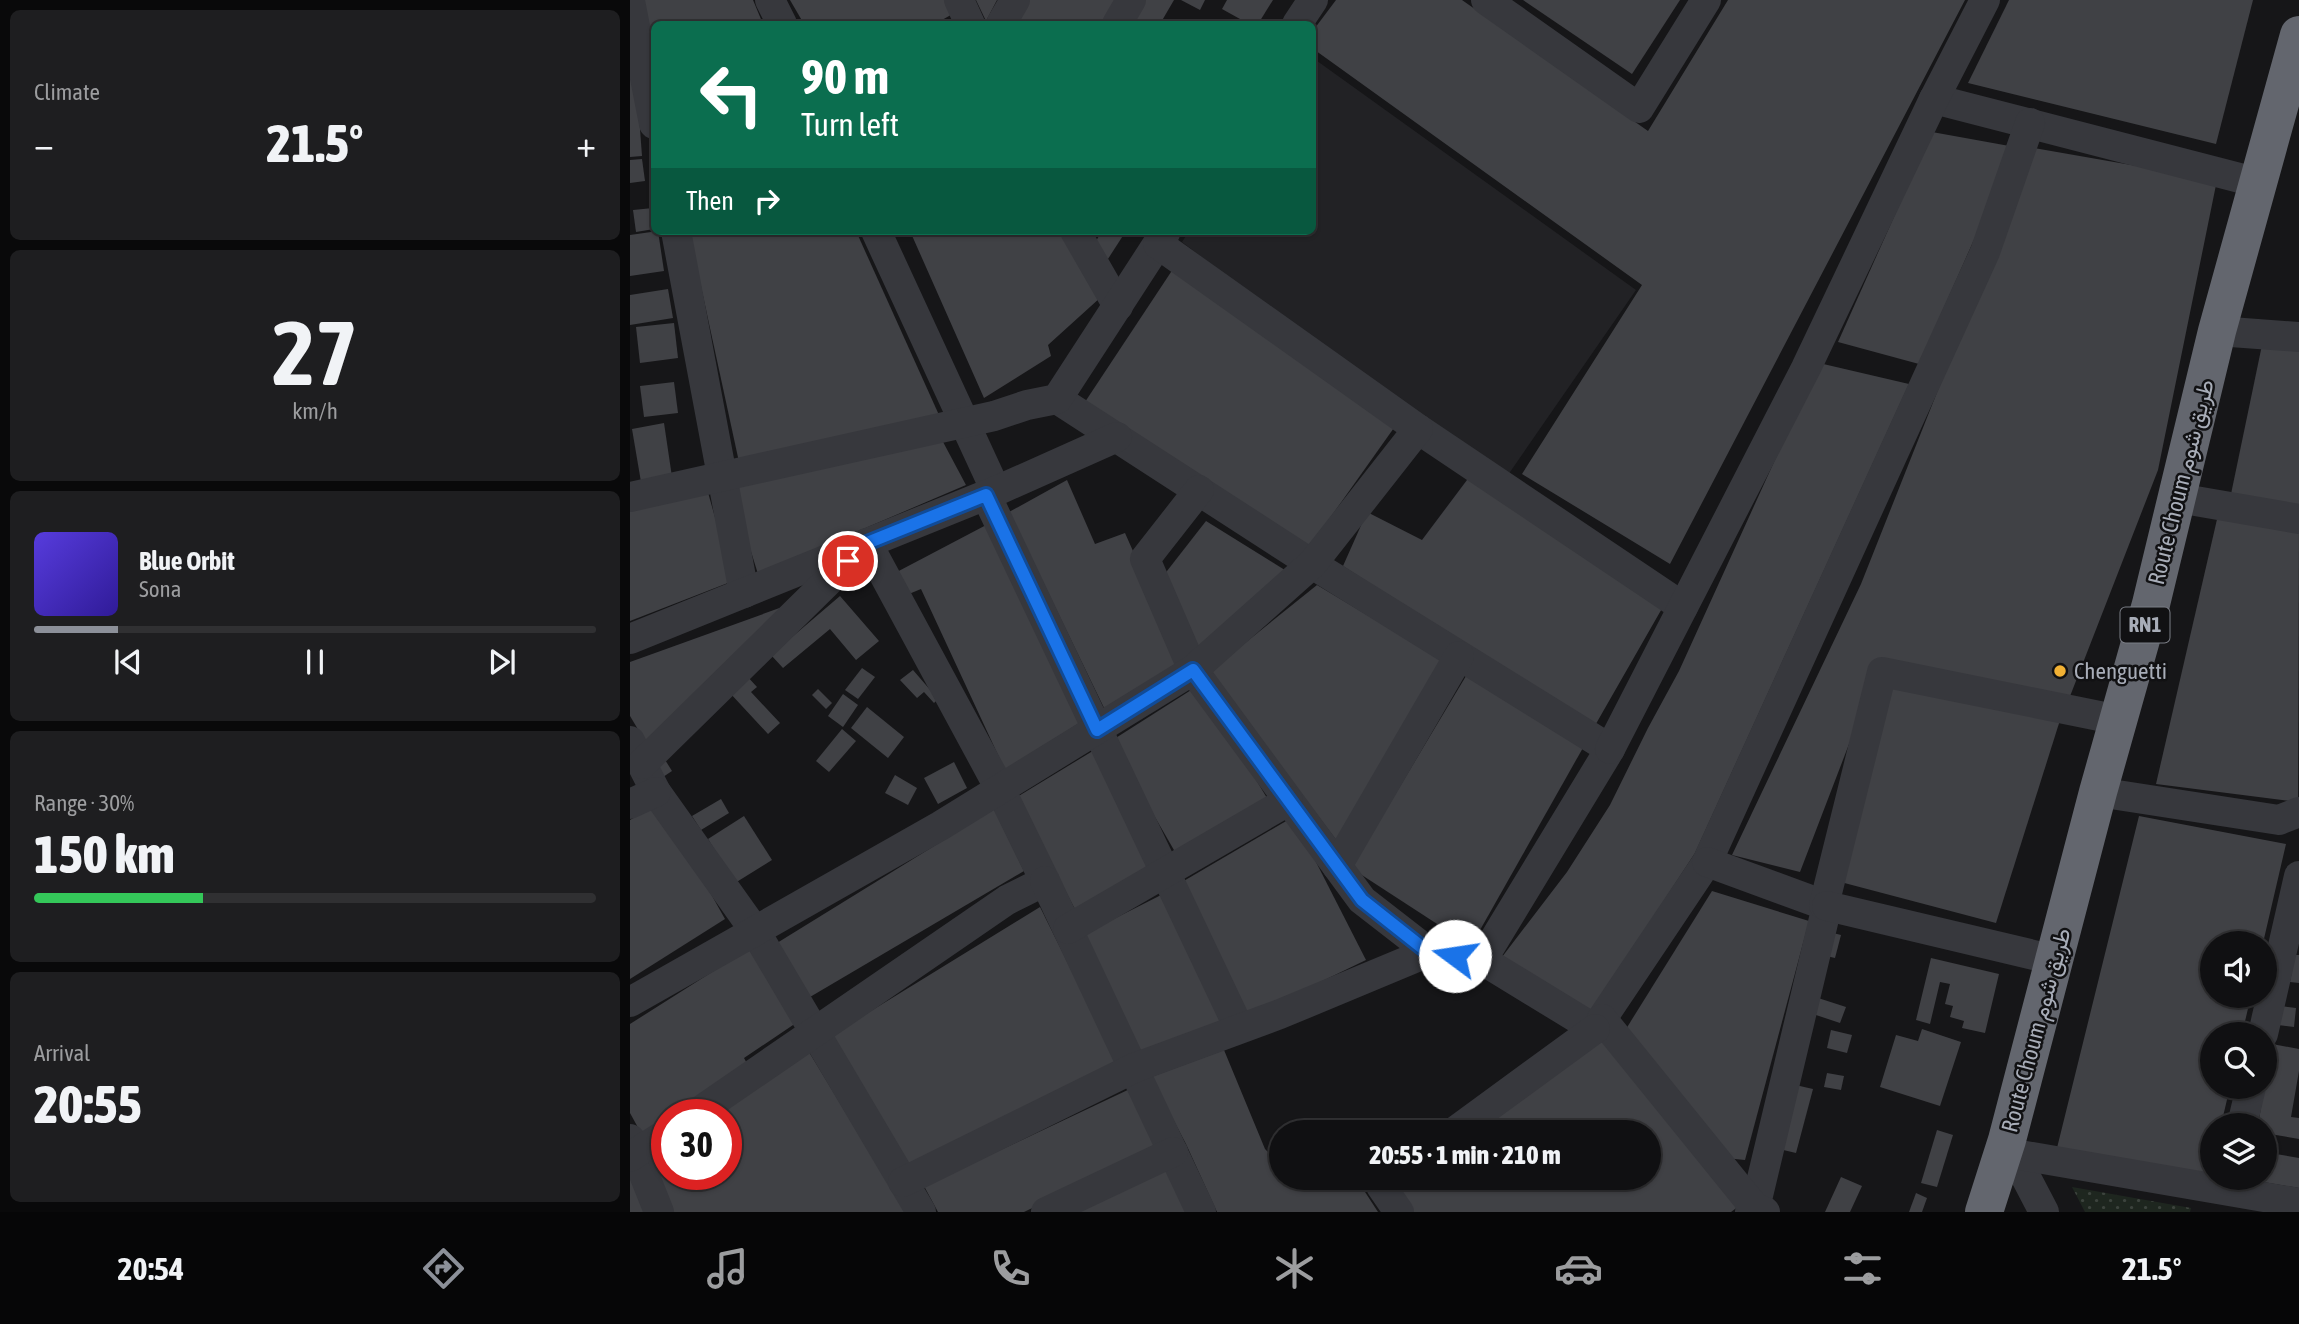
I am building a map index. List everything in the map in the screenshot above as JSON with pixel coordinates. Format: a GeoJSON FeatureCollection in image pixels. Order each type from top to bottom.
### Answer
{"type":"FeatureCollection","features":[{"type":"Feature","properties":{"kind":"highway","name":"Route Choum طريق شوم"},"geometry":{"type":"LineString","coordinates":[[1984,1212],[2010,1147],[2098,792],[2178,498],[2217,331],[2259,183],[2290,104],[2299,35]]}},
{"type":"Feature","properties":{"kind":"street"},"geometry":{"type":"LineString","coordinates":[[770,0],[780,21]]}},
{"type":"Feature","properties":{"kind":"street"},"geometry":{"type":"LineString","coordinates":[[959,0],[969,21]]}},
{"type":"Feature","properties":{"kind":"street"},"geometry":{"type":"LineString","coordinates":[[1003,21],[1015,0]]}},
{"type":"Feature","properties":{"kind":"street"},"geometry":{"type":"LineString","coordinates":[[1119,21],[1132,0]]}},
{"type":"Feature","properties":{"kind":"street"},"geometry":{"type":"LineString","coordinates":[[1299,21],[1312,0]]}},
{"type":"Feature","properties":{"kind":"street"},"geometry":{"type":"LineString","coordinates":[[1486,0],[1639,108],[1706,0]]}},
{"type":"Feature","properties":{"kind":"street"},"geometry":{"type":"LineString","coordinates":[[1482,960],[1611,749],[1806,368],[1934,99],[1985,0]]}},
{"type":"Feature","properties":{"kind":"street"},"geometry":{"type":"LineString","coordinates":[[630,1],[651,109]]}},
{"type":"Feature","properties":{"kind":"street"},"geometry":{"type":"LineString","coordinates":[[1934,99],[2259,183]]}},
{"type":"Feature","properties":{"kind":"street"},"geometry":{"type":"LineString","coordinates":[[1470,1120],[1599,1024],[1707,862],[1985,252],[2030,123]]}},
{"type":"Feature","properties":{"kind":"street"},"geometry":{"type":"LineString","coordinates":[[677,235],[744,593]]}},
{"type":"Feature","properties":{"kind":"street"},"geometry":{"type":"LineString","coordinates":[[878,235],[963,422],[991,493],[1097,730],[1239,1028]]}},
{"type":"Feature","properties":{"kind":"street"},"geometry":{"type":"LineString","coordinates":[[1077,235],[1118,306]]}},
{"type":"Feature","properties":{"kind":"street"},"geometry":{"type":"LineString","coordinates":[[630,497],[1057,399],[1162,237],[1418,429],[1683,607]]}},
{"type":"Feature","properties":{"kind":"street"},"geometry":{"type":"LineString","coordinates":[[2217,331],[2299,337]]}},
{"type":"Feature","properties":{"kind":"street"},"geometry":{"type":"LineString","coordinates":[[1057,399],[1312,564],[1611,749]]}},
{"type":"Feature","properties":{"kind":"street"},"geometry":{"type":"LineString","coordinates":[[1057,399],[1080,454]]}},
{"type":"Feature","properties":{"kind":"street"},"geometry":{"type":"LineString","coordinates":[[630,1002],[940,826],[1193,670],[1312,564],[1418,429]]}},
{"type":"Feature","properties":{"kind":"street"},"geometry":{"type":"LineString","coordinates":[[630,639],[991,493],[1116,438]]}},
{"type":"Feature","properties":{"kind":"street"},"geometry":{"type":"LineString","coordinates":[[1199,490],[1145,559],[1193,670],[1362,900],[1429,953]]}},
{"type":"Feature","properties":{"kind":"street"},"geometry":{"type":"LineString","coordinates":[[2178,498],[2299,519]]}},
{"type":"Feature","properties":{"kind":"street"},"geometry":{"type":"LineString","coordinates":[[867,543],[636,752],[643,798],[755,931],[921,1212]]}},
{"type":"Feature","properties":{"kind":"street"},"geometry":{"type":"LineString","coordinates":[[867,543],[1000,789],[1200,1212]]}},
{"type":"Feature","properties":{"kind":"street"},"geometry":{"type":"LineString","coordinates":[[1337,866],[1460,656]]}},
{"type":"Feature","properties":{"kind":"street"},"geometry":{"type":"LineString","coordinates":[[1757,1211],[1825,905],[1882,672],[2119,720]]}},
{"type":"Feature","properties":{"kind":"street"},"geometry":{"type":"LineString","coordinates":[[2098,792],[2279,820],[2299,812]]}},
{"type":"Feature","properties":{"kind":"street"},"geometry":{"type":"LineString","coordinates":[[1068,929],[1288,801]]}},
{"type":"Feature","properties":{"kind":"street"},"geometry":{"type":"LineString","coordinates":[[1707,862],[1825,905],[2055,960]]}},
{"type":"Feature","properties":{"kind":"street"},"geometry":{"type":"LineString","coordinates":[[2266,1022],[2299,876]]}},
{"type":"Feature","properties":{"kind":"street"},"geometry":{"type":"LineString","coordinates":[[717,1099],[1007,900],[1045,881]]}},
{"type":"Feature","properties":{"kind":"street"},"geometry":{"type":"LineString","coordinates":[[903,1181],[1134,1068],[1280,1014],[1429,953],[1482,960],[1599,1024],[1757,1211]]}},
{"type":"Feature","properties":{"kind":"street"},"geometry":{"type":"LineString","coordinates":[[651,1141],[632,1150],[659,1212]]}},
{"type":"Feature","properties":{"kind":"street"},"geometry":{"type":"LineString","coordinates":[[2010,1147],[2225,1194],[2299,1203]]}},
{"type":"Feature","properties":{"kind":"street"},"geometry":{"type":"LineString","coordinates":[[2010,1147],[2044,1212]]}},
{"type":"Feature","properties":{"kind":"street"},"geometry":{"type":"LineString","coordinates":[[1046,1212],[1173,1152]]}},
{"type":"Feature","properties":{"kind":"street"},"geometry":{"type":"LineString","coordinates":[[1384,1190],[1399,1212]]}},
{"type":"Feature","properties":{"kind":"shaded area"},"geometry":{"type":"Polygon","coordinates":[[[1316,60],[1636,290],[1501,485],[1182,242],[1186,235],[1316,235],[1316,60]]]}},
{"type":"Feature","properties":{"kind":"shaded area"},"geometry":{"type":"Polygon","coordinates":[[[2072,1187],[2191,1208],[2190,1212],[2085,1212],[2072,1187]]]}},
{"type":"Feature","properties":{"kind":"building"},"geometry":{"type":"Polygon","coordinates":[[[638,0],[753,0],[762,21],[651,21],[651,56],[638,0]]]}},
{"type":"Feature","properties":{"kind":"building"},"geometry":{"type":"Polygon","coordinates":[[[790,0],[948,0],[956,12],[940,21],[802,21],[790,0]]]}},
{"type":"Feature","properties":{"kind":"building"},"geometry":{"type":"Polygon","coordinates":[[[976,0],[997,0],[986,21],[976,0]]]}},
{"type":"Feature","properties":{"kind":"building"},"geometry":{"type":"Polygon","coordinates":[[[1030,0],[1126,0],[1112,21],[1018,21],[1030,0]]]}},
{"type":"Feature","properties":{"kind":"building"},"geometry":{"type":"Polygon","coordinates":[[[1145,0],[1174,0],[1162,21],[1133,21],[1145,0]]]}},
{"type":"Feature","properties":{"kind":"building"},"geometry":{"type":"Polygon","coordinates":[[[1181,0],[1205,0],[1200,10],[1181,0]]]}},
{"type":"Feature","properties":{"kind":"building"},"geometry":{"type":"Polygon","coordinates":[[[1227,0],[1273,0],[1260,21],[1244,21],[1222,9],[1227,0]]]}},
{"type":"Feature","properties":{"kind":"building"},"geometry":{"type":"Polygon","coordinates":[[[1336,0],[1462,0],[1648,131],[1728,0],[1965,0],[1670,564],[1522,474],[1642,285],[1316,51],[1316,27],[1336,0]]]}},
{"type":"Feature","properties":{"kind":"building"},"geometry":{"type":"Polygon","coordinates":[[[1523,0],[1680,0],[1632,74],[1523,0]]]}},
{"type":"Feature","properties":{"kind":"building"},"geometry":{"type":"Polygon","coordinates":[[[2009,0],[2253,0],[2216,144],[1968,83],[2009,0]]]}},
{"type":"Feature","properties":{"kind":"building"},"geometry":{"type":"Polygon","coordinates":[[[630,75],[636,75],[642,156],[630,157],[630,75]]]}},
{"type":"Feature","properties":{"kind":"building"},"geometry":{"type":"Polygon","coordinates":[[[1932,132],[2015,147],[1919,364],[1838,342],[1932,132]]]}},
{"type":"Feature","properties":{"kind":"building"},"geometry":{"type":"Polygon","coordinates":[[[2034,148],[2217,180],[2158,470],[2067,704],[1882,658],[1800,872],[1732,855],[1861,584],[2034,148]]]}},
{"type":"Feature","properties":{"kind":"building"},"geometry":{"type":"Polygon","coordinates":[[[642,159],[645,181],[630,183],[630,160],[642,159]]]}},
{"type":"Feature","properties":{"kind":"building"},"geometry":{"type":"Polygon","coordinates":[[[651,208],[651,230],[636,232],[633,210],[651,208]]]}},
{"type":"Feature","properties":{"kind":"building"},"geometry":{"type":"Polygon","coordinates":[[[651,232],[651,235],[659,235],[664,271],[630,276],[630,235],[651,232]]]}},
{"type":"Feature","properties":{"kind":"building"},"geometry":{"type":"Polygon","coordinates":[[[690,235],[858,235],[939,415],[739,462],[690,235]]]}},
{"type":"Feature","properties":{"kind":"building"},"geometry":{"type":"Polygon","coordinates":[[[912,235],[1074,235],[1101,297],[1048,345],[1051,356],[984,398],[912,235]]]}},
{"type":"Feature","properties":{"kind":"building"},"geometry":{"type":"Polygon","coordinates":[[[1100,235],[1123,235],[1106,262],[1093,246],[1100,235]]]}},
{"type":"Feature","properties":{"kind":"building"},"geometry":{"type":"Polygon","coordinates":[[[1173,269],[1396,425],[1308,549],[1083,405],[1173,269]]]}},
{"type":"Feature","properties":{"kind":"building"},"geometry":{"type":"Polygon","coordinates":[[[668,289],[673,318],[630,325],[630,295],[668,289]]]}},
{"type":"Feature","properties":{"kind":"building"},"geometry":{"type":"Polygon","coordinates":[[[674,323],[678,358],[640,363],[636,327],[674,323]]]}},
{"type":"Feature","properties":{"kind":"building"},"geometry":{"type":"Polygon","coordinates":[[[2299,344],[2299,506],[2231,494],[2262,345],[2299,344]]]}},
{"type":"Feature","properties":{"kind":"building"},"geometry":{"type":"Polygon","coordinates":[[[1819,363],[1909,384],[1695,853],[1590,1014],[1502,957],[1567,872],[1610,805],[1679,671],[1819,363]]]}},
{"type":"Feature","properties":{"kind":"building"},"geometry":{"type":"Polygon","coordinates":[[[674,382],[678,413],[644,417],[640,386],[674,382]]]}},
{"type":"Feature","properties":{"kind":"building"},"geometry":{"type":"Polygon","coordinates":[[[664,423],[672,477],[641,482],[632,429],[664,423]]]}},
{"type":"Feature","properties":{"kind":"building"},"geometry":{"type":"Polygon","coordinates":[[[942,440],[966,485],[758,574],[731,488],[942,440]]]}},
{"type":"Feature","properties":{"kind":"building"},"geometry":{"type":"Polygon","coordinates":[[[1473,472],[1664,605],[1593,729],[1343,566],[1367,512],[1422,540],[1473,472]]]}},
{"type":"Feature","properties":{"kind":"building"},"geometry":{"type":"Polygon","coordinates":[[[1067,480],[1095,544],[1125,533],[1184,666],[1106,712],[1009,512],[1067,480]]]}},
{"type":"Feature","properties":{"kind":"building"},"geometry":{"type":"Polygon","coordinates":[[[707,489],[733,581],[630,621],[630,508],[707,489]]]}},
{"type":"Feature","properties":{"kind":"building"},"geometry":{"type":"Polygon","coordinates":[[[2218,515],[2299,526],[2298,802],[2156,784],[2218,515]]]}},
{"type":"Feature","properties":{"kind":"building"},"geometry":{"type":"Polygon","coordinates":[[[1206,521],[1288,572],[1199,655],[1160,580],[1206,521]]]}},
{"type":"Feature","properties":{"kind":"building"},"geometry":{"type":"Polygon","coordinates":[[[990,523],[1081,722],[1005,770],[921,589],[904,596],[893,574],[990,523]]]}},
{"type":"Feature","properties":{"kind":"building"},"geometry":{"type":"Polygon","coordinates":[[[1317,585],[1449,664],[1340,845],[1209,672],[1317,585]]]}},
{"type":"Feature","properties":{"kind":"building"},"geometry":{"type":"Polygon","coordinates":[[[840,596],[879,641],[856,660],[830,629],[783,668],[771,655],[840,596]]]}},
{"type":"Feature","properties":{"kind":"building"},"geometry":{"type":"Polygon","coordinates":[[[799,601],[649,748],[630,716],[630,662],[799,601]]]}},
{"type":"Feature","properties":{"kind":"building"},"geometry":{"type":"Polygon","coordinates":[[[862,668],[875,677],[858,699],[845,690],[862,668]]]}},
{"type":"Feature","properties":{"kind":"building"},"geometry":{"type":"Polygon","coordinates":[[[913,670],[938,699],[934,703],[924,692],[917,698],[900,680],[913,670]]]}},
{"type":"Feature","properties":{"kind":"building"},"geometry":{"type":"Polygon","coordinates":[[[746,675],[757,687],[751,692],[780,723],[768,734],[729,692],[746,675]]]}},
{"type":"Feature","properties":{"kind":"building"},"geometry":{"type":"Polygon","coordinates":[[[1466,676],[1584,746],[1471,946],[1351,868],[1466,676]]]}},
{"type":"Feature","properties":{"kind":"building"},"geometry":{"type":"Polygon","coordinates":[[[1891,679],[2061,717],[1996,923],[1833,880],[1891,679]]]}},
{"type":"Feature","properties":{"kind":"building"},"geometry":{"type":"Polygon","coordinates":[[[1199,685],[1270,803],[1178,857],[1111,741],[1199,685]]]}},
{"type":"Feature","properties":{"kind":"building"},"geometry":{"type":"Polygon","coordinates":[[[818,689],[832,703],[826,709],[812,695],[818,689]]]}},
{"type":"Feature","properties":{"kind":"building"},"geometry":{"type":"Polygon","coordinates":[[[843,694],[858,705],[843,727],[828,716],[843,694]]]}},
{"type":"Feature","properties":{"kind":"building"},"geometry":{"type":"Polygon","coordinates":[[[867,707],[904,737],[888,758],[851,728],[867,707]]]}},
{"type":"Feature","properties":{"kind":"building"},"geometry":{"type":"Polygon","coordinates":[[[842,729],[856,741],[829,772],[816,761],[842,729]]]}},
{"type":"Feature","properties":{"kind":"building"},"geometry":{"type":"Polygon","coordinates":[[[1096,749],[1153,871],[1079,917],[1017,797],[1096,749]]]}},
{"type":"Feature","properties":{"kind":"building"},"geometry":{"type":"Polygon","coordinates":[[[662,755],[672,771],[657,781],[662,755]]]}},
{"type":"Feature","properties":{"kind":"building"},"geometry":{"type":"Polygon","coordinates":[[[954,762],[967,788],[938,804],[924,778],[954,762]]]}},
{"type":"Feature","properties":{"kind":"building"},"geometry":{"type":"Polygon","coordinates":[[[895,775],[917,788],[908,805],[885,793],[895,775]]]}},
{"type":"Feature","properties":{"kind":"building"},"geometry":{"type":"Polygon","coordinates":[[[721,799],[729,813],[701,830],[692,816],[721,799]]]}},
{"type":"Feature","properties":{"kind":"building"},"geometry":{"type":"Polygon","coordinates":[[[660,803],[725,919],[630,979],[630,820],[660,803]]]}},
{"type":"Feature","properties":{"kind":"building"},"geometry":{"type":"Polygon","coordinates":[[[994,809],[1024,871],[810,997],[777,943],[994,809]]]}},
{"type":"Feature","properties":{"kind":"building"},"geometry":{"type":"Polygon","coordinates":[[[744,816],[772,860],[735,883],[708,839],[744,816]]]}},
{"type":"Feature","properties":{"kind":"building"},"geometry":{"type":"Polygon","coordinates":[[[2139,816],[2286,844],[2266,931],[2200,931],[2200,1008],[2248,1008],[2245,1022],[2200,1022],[2200,1099],[2227,1099],[2224,1113],[2200,1113],[2200,1174],[2057,1148],[2139,816]]]}},
{"type":"Feature","properties":{"kind":"building"},"geometry":{"type":"Polygon","coordinates":[[[1293,817],[1366,960],[1248,1017],[1182,882],[1293,817]]]}},
{"type":"Feature","properties":{"kind":"building"},"geometry":{"type":"Polygon","coordinates":[[[1712,891],[1809,921],[1745,1160],[1725,1158],[1621,1037],[1712,891]]]}},
{"type":"Feature","properties":{"kind":"building"},"geometry":{"type":"Polygon","coordinates":[[[1167,892],[1228,1022],[1145,1059],[1082,935],[1167,892]]]}},
{"type":"Feature","properties":{"kind":"building"},"geometry":{"type":"Polygon","coordinates":[[[1040,907],[1120,1068],[910,1170],[827,1038],[1040,907]]]}},
{"type":"Feature","properties":{"kind":"building"},"geometry":{"type":"Polygon","coordinates":[[[1829,932],[1841,935],[1835,958],[1822,955],[1829,932]]]}},
{"type":"Feature","properties":{"kind":"building"},"geometry":{"type":"Polygon","coordinates":[[[753,946],[796,1023],[744,1058],[750,1069],[700,1099],[651,1099],[651,1128],[641,1133],[630,1113],[630,1024],[753,946]]]}},
{"type":"Feature","properties":{"kind":"building"},"geometry":{"type":"Polygon","coordinates":[[[2295,955],[2299,955],[2299,983],[2290,982],[2295,955]]]}},
{"type":"Feature","properties":{"kind":"building"},"geometry":{"type":"Polygon","coordinates":[[[1931,958],[1999,974],[1985,1033],[1962,1028],[1964,1021],[1950,1017],[1953,1006],[1945,1004],[1950,984],[1940,982],[1930,1024],[1916,1020],[1931,958]]]}},
{"type":"Feature","properties":{"kind":"building"},"geometry":{"type":"Polygon","coordinates":[[[1812,996],[1846,1007],[1840,1023],[1807,1012],[1812,996]]]}},
{"type":"Feature","properties":{"kind":"building"},"geometry":{"type":"Polygon","coordinates":[[[2281,1006],[2296,1008],[2294,1027],[2278,1025],[2281,1006]]]}},
{"type":"Feature","properties":{"kind":"building"},"geometry":{"type":"Polygon","coordinates":[[[1922,1029],[1961,1042],[1940,1106],[1880,1087],[1896,1035],[1918,1041],[1922,1029]]]}},
{"type":"Feature","properties":{"kind":"building"},"geometry":{"type":"Polygon","coordinates":[[[1831,1030],[1852,1035],[1847,1053],[1827,1048],[1831,1030]]]}},
{"type":"Feature","properties":{"kind":"building"},"geometry":{"type":"Polygon","coordinates":[[[1605,1038],[1739,1206],[1731,1212],[1409,1212],[1395,1193],[1399,1190],[1661,1190],[1661,1120],[1493,1120],[1605,1038]]]}},
{"type":"Feature","properties":{"kind":"building"},"geometry":{"type":"Polygon","coordinates":[[[2277,1045],[2299,1049],[2299,1071],[2291,1117],[2299,1118],[2299,1139],[2277,1135],[2277,1113],[2260,1113],[2262,1099],[2277,1099],[2277,1045]]]}},
{"type":"Feature","properties":{"kind":"building"},"geometry":{"type":"Polygon","coordinates":[[[1224,1050],[1269,1153],[1269,1190],[1364,1190],[1378,1212],[1217,1212],[1151,1077],[1224,1050]]]}},
{"type":"Feature","properties":{"kind":"building"},"geometry":{"type":"Polygon","coordinates":[[[809,1052],[906,1212],[665,1212],[655,1190],[742,1190],[742,1099],[737,1099],[809,1052]]]}},
{"type":"Feature","properties":{"kind":"building"},"geometry":{"type":"Polygon","coordinates":[[[1827,1073],[1844,1076],[1841,1090],[1824,1087],[1827,1073]]]}},
{"type":"Feature","properties":{"kind":"building"},"geometry":{"type":"Polygon","coordinates":[[[1791,1084],[1813,1089],[1796,1153],[1775,1148],[1791,1084]]]}},
{"type":"Feature","properties":{"kind":"building"},"geometry":{"type":"Polygon","coordinates":[[[1134,1087],[1161,1146],[1024,1212],[938,1212],[924,1186],[1134,1087]]]}},
{"type":"Feature","properties":{"kind":"building"},"geometry":{"type":"Polygon","coordinates":[[[1937,1130],[1953,1135],[1937,1187],[1921,1183],[1937,1130]]]}},
{"type":"Feature","properties":{"kind":"building"},"geometry":{"type":"Polygon","coordinates":[[[2277,1154],[2299,1158],[2299,1188],[2277,1184],[2277,1154]]]}},
{"type":"Feature","properties":{"kind":"building"},"geometry":{"type":"Polygon","coordinates":[[[651,1155],[651,1181],[642,1161],[651,1155]]]}},
{"type":"Feature","properties":{"kind":"building"},"geometry":{"type":"Polygon","coordinates":[[[1163,1158],[1189,1212],[1067,1212],[1163,1158]]]}},
{"type":"Feature","properties":{"kind":"building"},"geometry":{"type":"Polygon","coordinates":[[[1841,1177],[1862,1186],[1850,1212],[1825,1212],[1841,1177]]]}},
{"type":"Feature","properties":{"kind":"building"},"geometry":{"type":"Polygon","coordinates":[[[630,1178],[646,1212],[630,1212],[630,1178]]]}},
{"type":"Feature","properties":{"kind":"building"},"geometry":{"type":"Polygon","coordinates":[[[1916,1193],[1927,1198],[1922,1212],[1909,1212],[1916,1193]]]}},
{"type":"Feature","properties":{"kind":"place","name":"Chenguetti"},"geometry":{"type":"Point","coordinates":[2060,671]}},
{"type":"Feature","properties":{"kind":"route"},"geometry":{"type":"LineString","coordinates":[[848,561],[867,543],[986,495],[1097,730],[1193,670],[1362,900],[1429,953],[1455,956]]}}]}
